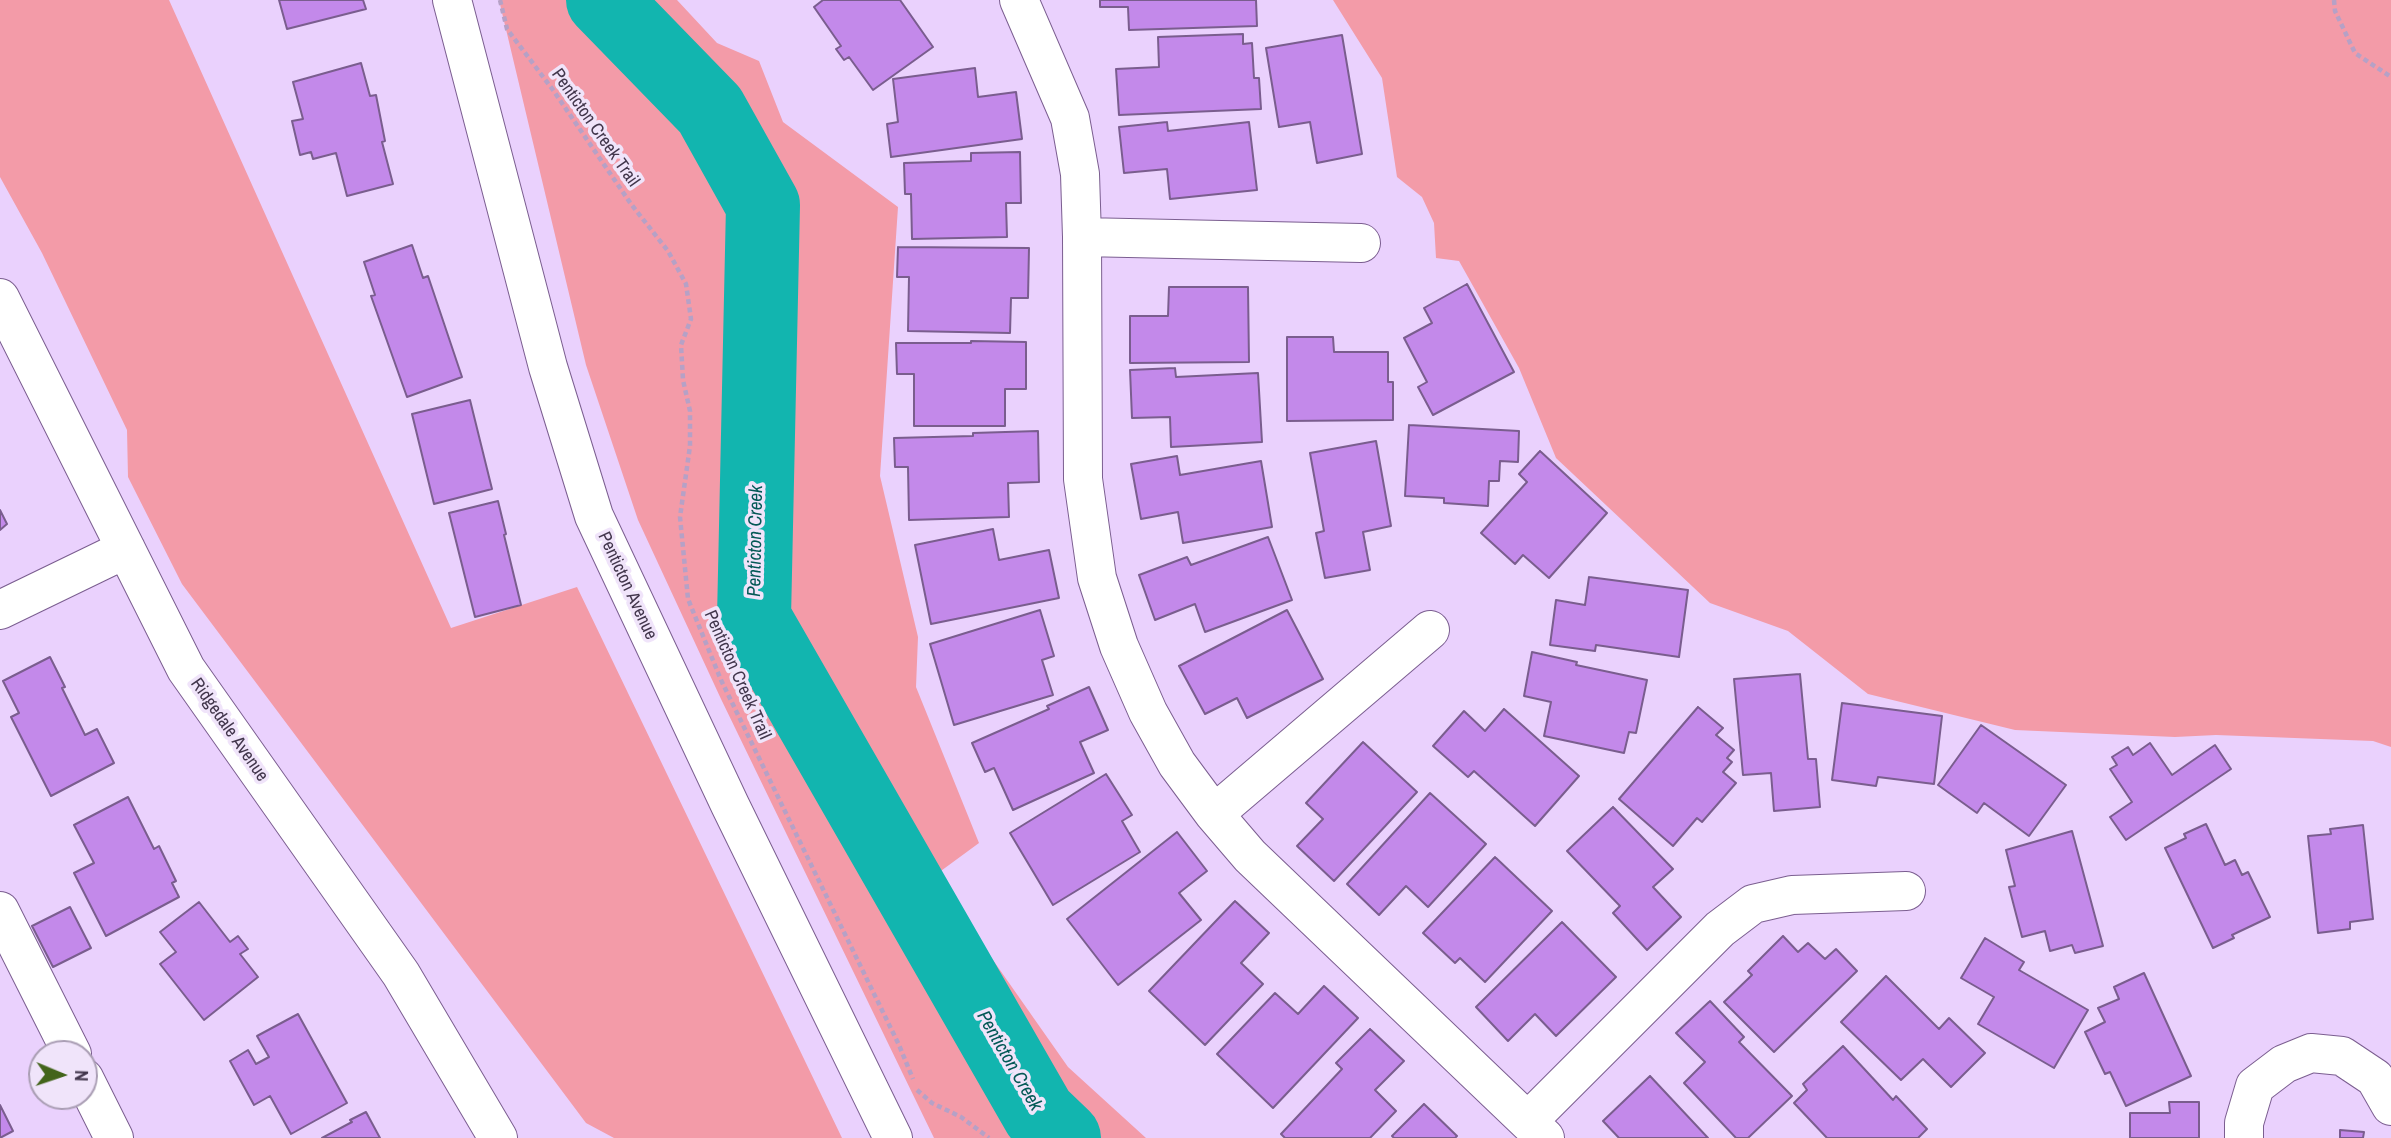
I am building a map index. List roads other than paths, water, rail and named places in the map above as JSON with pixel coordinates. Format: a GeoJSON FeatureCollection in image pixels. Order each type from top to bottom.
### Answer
{"type":"FeatureCollection","features":[{"type":"Feature","properties":{"kind":"street","name":"Penticton Avenue"},"geometry":{"type":"LineString","coordinates":[[452,0],[548,367],[594,516],[736,817],[893,1138]]}},
{"type":"Feature","properties":{"kind":"street"},"geometry":{"type":"LineString","coordinates":[[1019,0],[1070,118],[1080,174],[1083,479],[1097,578],[1119,646],[1148,712],[1177,764],[1250,856],[1537,1130],[1720,929],[1753,904],[1792,895],[1906,891]]}},
{"type":"Feature","properties":{"kind":"street"},"geometry":{"type":"LineString","coordinates":[[1082,237],[1361,243]]}},
{"type":"Feature","properties":{"kind":"street","name":"Ridgedale Avenue"},"geometry":{"type":"LineString","coordinates":[[0,298],[187,669],[401,974],[498,1138]]}},
{"type":"Feature","properties":{"kind":"street"},"geometry":{"type":"LineString","coordinates":[[0,611],[126,549]]}},
{"type":"Feature","properties":{"kind":"street"},"geometry":{"type":"LineString","coordinates":[[1214,814],[1430,631]]}},
{"type":"Feature","properties":{"kind":"street"},"geometry":{"type":"LineString","coordinates":[[0,911],[65,1040]]}},
{"type":"Feature","properties":{"kind":"street"},"geometry":{"type":"LineString","coordinates":[[2244,1138],[2244,1123],[2255,1086],[2284,1064],[2311,1054],[2342,1056],[2353,1063],[2375,1078],[2391,1106]]}},
{"type":"Feature","properties":{"kind":"street"},"geometry":{"type":"LineString","coordinates":[[98,1106],[114,1138]]}},
{"type":"Feature","properties":{"kind":"waterway","name":"Penticton Creek"},"geometry":{"type":"LineString","coordinates":[[603,0],[710,110],[763,205],[754,618],[1039,1114],[1064,1138]]}}]}
